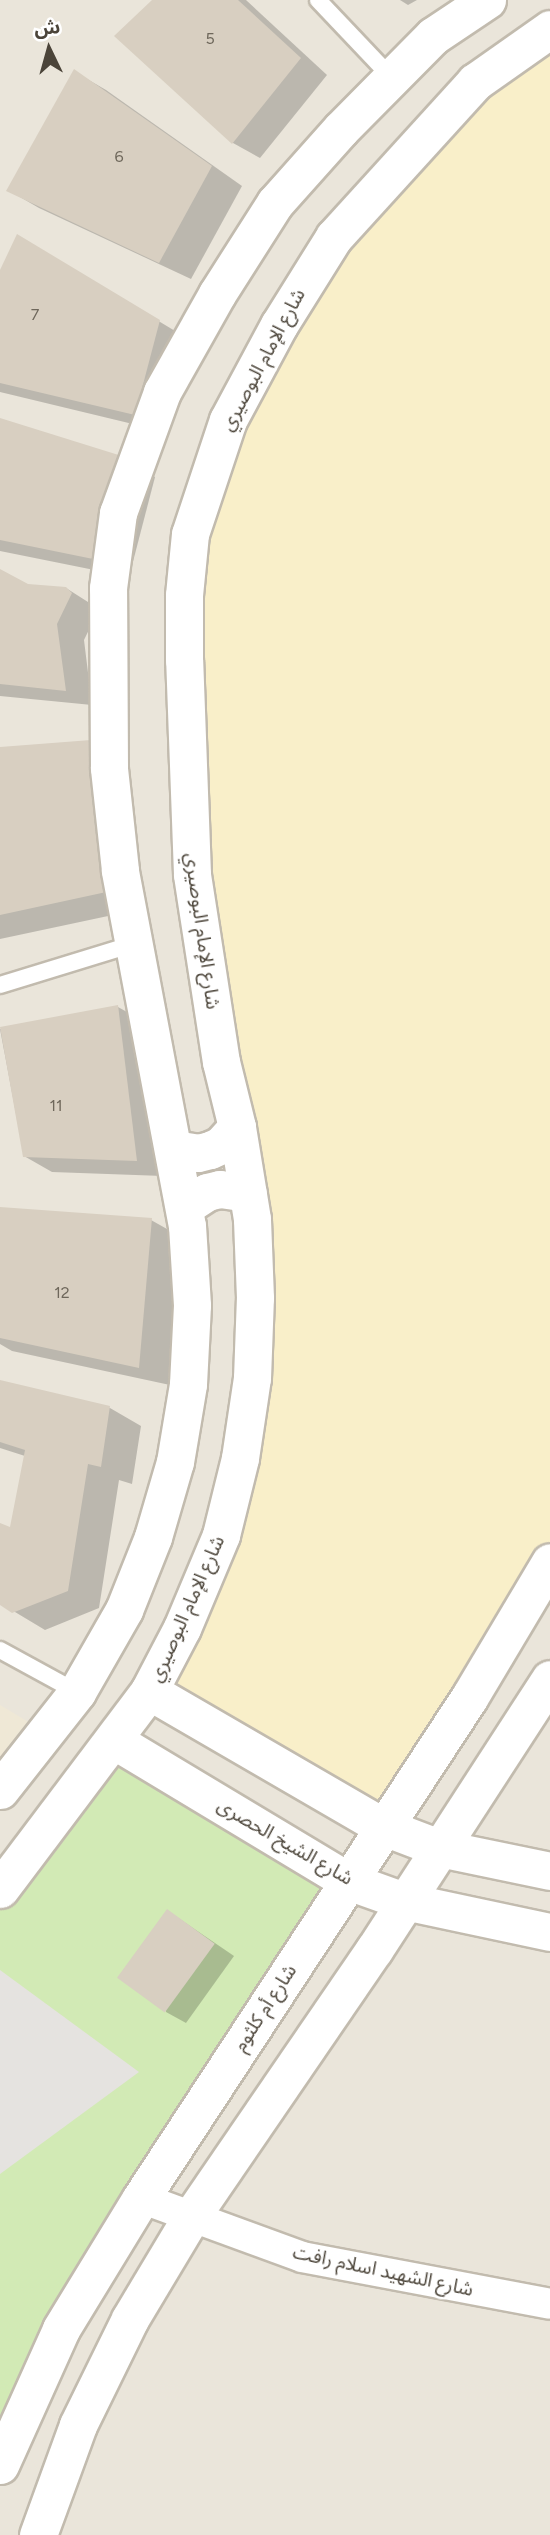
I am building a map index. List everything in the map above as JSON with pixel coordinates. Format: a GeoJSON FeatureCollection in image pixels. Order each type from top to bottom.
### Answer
{"type":"FeatureCollection","features":[{"type":"Feature","properties":{"kind":"street"},"geometry":{"type":"LineString","coordinates":[[0,1790],[76,1692],[124,1610],[153,1537],[175,1462],[188,1384],[192,1305],[184,1207],[120,870],[109,768],[108,588],[118,513],[162,392],[217,294],[275,203],[341,129],[433,36],[486,0]]}},
{"type":"Feature","properties":{"kind":"street","name":"شارع الإمام البوصيري"},"geometry":{"type":"LineString","coordinates":[[0,1889],[115,1741],[149,1691],[181,1628],[221,1535],[240,1458],[252,1378],[255,1298],[248,1193],[237,1127],[221,1062],[192,874],[184,608],[190,534],[228,420],[279,325],[334,237],[475,82],[550,29]]}},
{"type":"Feature","properties":{"kind":"street"},"geometry":{"type":"LineString","coordinates":[[174,1149],[198,1153],[209,1150],[221,1145],[237,1127]]}},
{"type":"Feature","properties":{"kind":"street"},"geometry":{"type":"LineString","coordinates":[[184,1207],[207,1192],[220,1189],[248,1193]]}},
{"type":"Feature","properties":{"kind":"street","name":"شارع أم كلثوم"},"geometry":{"type":"LineString","coordinates":[[0,2465],[61,2329],[141,2198],[469,1698],[550,1562]]}},
{"type":"Feature","properties":{"kind":"street"},"geometry":{"type":"LineString","coordinates":[[38,2535],[78,2425],[130,2319],[191,2217],[550,1679]]}},
{"type":"Feature","properties":{"kind":"street"},"geometry":{"type":"LineString","coordinates":[[149,1691],[384,1827],[439,1848],[550,1871]]}},
{"type":"Feature","properties":{"kind":"street","name":"شارع الشيخ الحصرى"},"geometry":{"type":"LineString","coordinates":[[115,1741],[348,1881],[404,1901],[550,1933]]}},
{"type":"Feature","properties":{"kind":"street","name":"شارع الشهيد اسلام رافت"},"geometry":{"type":"LineString","coordinates":[[141,2198],[302,2257],[550,2304]]}},
{"type":"Feature","properties":{"kind":"lane"},"geometry":{"type":"LineString","coordinates":[[318,0],[392,78]]}},
{"type":"Feature","properties":{"kind":"lane"},"geometry":{"type":"LineString","coordinates":[[0,985],[133,944]]}},
{"type":"Feature","properties":{"kind":"lane"},"geometry":{"type":"LineString","coordinates":[[0,1650],[76,1692]]}},
{"type":"Feature","properties":{"kind":"shaded area"},"geometry":{"type":"Polygon","coordinates":[[[0,0],[550,0],[550,2535],[0,2535],[0,0]]]}},
{"type":"Feature","properties":{"kind":"shaded area"},"geometry":{"type":"Polygon","coordinates":[[[0,1705],[37,1727],[0,1776],[0,1705]]]}},
{"type":"Feature","properties":{"kind":"shaded area"},"geometry":{"type":"Polygon","coordinates":[[[0,1970],[139,2072],[0,2174],[0,1970]]]}},
{"type":"Feature","properties":{"kind":"green space"},"geometry":{"type":"Polygon","coordinates":[[[115,1741],[348,1881],[0,2465],[0,1889],[115,1741]]]}},
{"type":"Feature","properties":{"kind":"sand"},"geometry":{"type":"Polygon","coordinates":[[[550,29],[550,1562],[384,1827],[149,1691],[182,1628],[252,1378],[221,1062],[190,534],[334,237],[550,29]]]}},
{"type":"Feature","properties":{"kind":"building"},"geometry":{"type":"Polygon","coordinates":[[[152,0],[238,0],[301,58],[232,144],[114,36],[152,0]]]}},
{"type":"Feature","properties":{"kind":"building"},"geometry":{"type":"Polygon","coordinates":[[[74,69],[212,166],[159,263],[6,191],[74,69]]]}},
{"type":"Feature","properties":{"kind":"building"},"geometry":{"type":"Polygon","coordinates":[[[17,234],[160,320],[135,415],[0,383],[0,270],[17,234]]]}},
{"type":"Feature","properties":{"kind":"building"},"geometry":{"type":"Polygon","coordinates":[[[0,418],[125,457],[98,560],[0,540],[0,418]]]}},
{"type":"Feature","properties":{"kind":"building"},"geometry":{"type":"Polygon","coordinates":[[[0,569],[28,584],[66,587],[72,593],[57,624],[66,691],[0,684],[0,569]]]}},
{"type":"Feature","properties":{"kind":"building"},"geometry":{"type":"Polygon","coordinates":[[[91,740],[111,891],[0,915],[0,747],[91,740]]]}},
{"type":"Feature","properties":{"kind":"building"},"geometry":{"type":"Polygon","coordinates":[[[118,1005],[137,1161],[23,1157],[0,1027],[118,1005]]]}},
{"type":"Feature","properties":{"kind":"building"},"geometry":{"type":"Polygon","coordinates":[[[0,1207],[152,1218],[139,1368],[0,1338],[0,1207]]]}},
{"type":"Feature","properties":{"kind":"building"},"geometry":{"type":"Polygon","coordinates":[[[0,1380],[110,1406],[101,1467],[88,1464],[68,1591],[12,1613],[0,1605],[0,1523],[10,1527],[25,1450],[0,1442],[0,1380]]]}},
{"type":"Feature","properties":{"kind":"building"},"geometry":{"type":"Polygon","coordinates":[[[167,1909],[215,1944],[165,2012],[117,1978],[167,1909]]]}}]}
